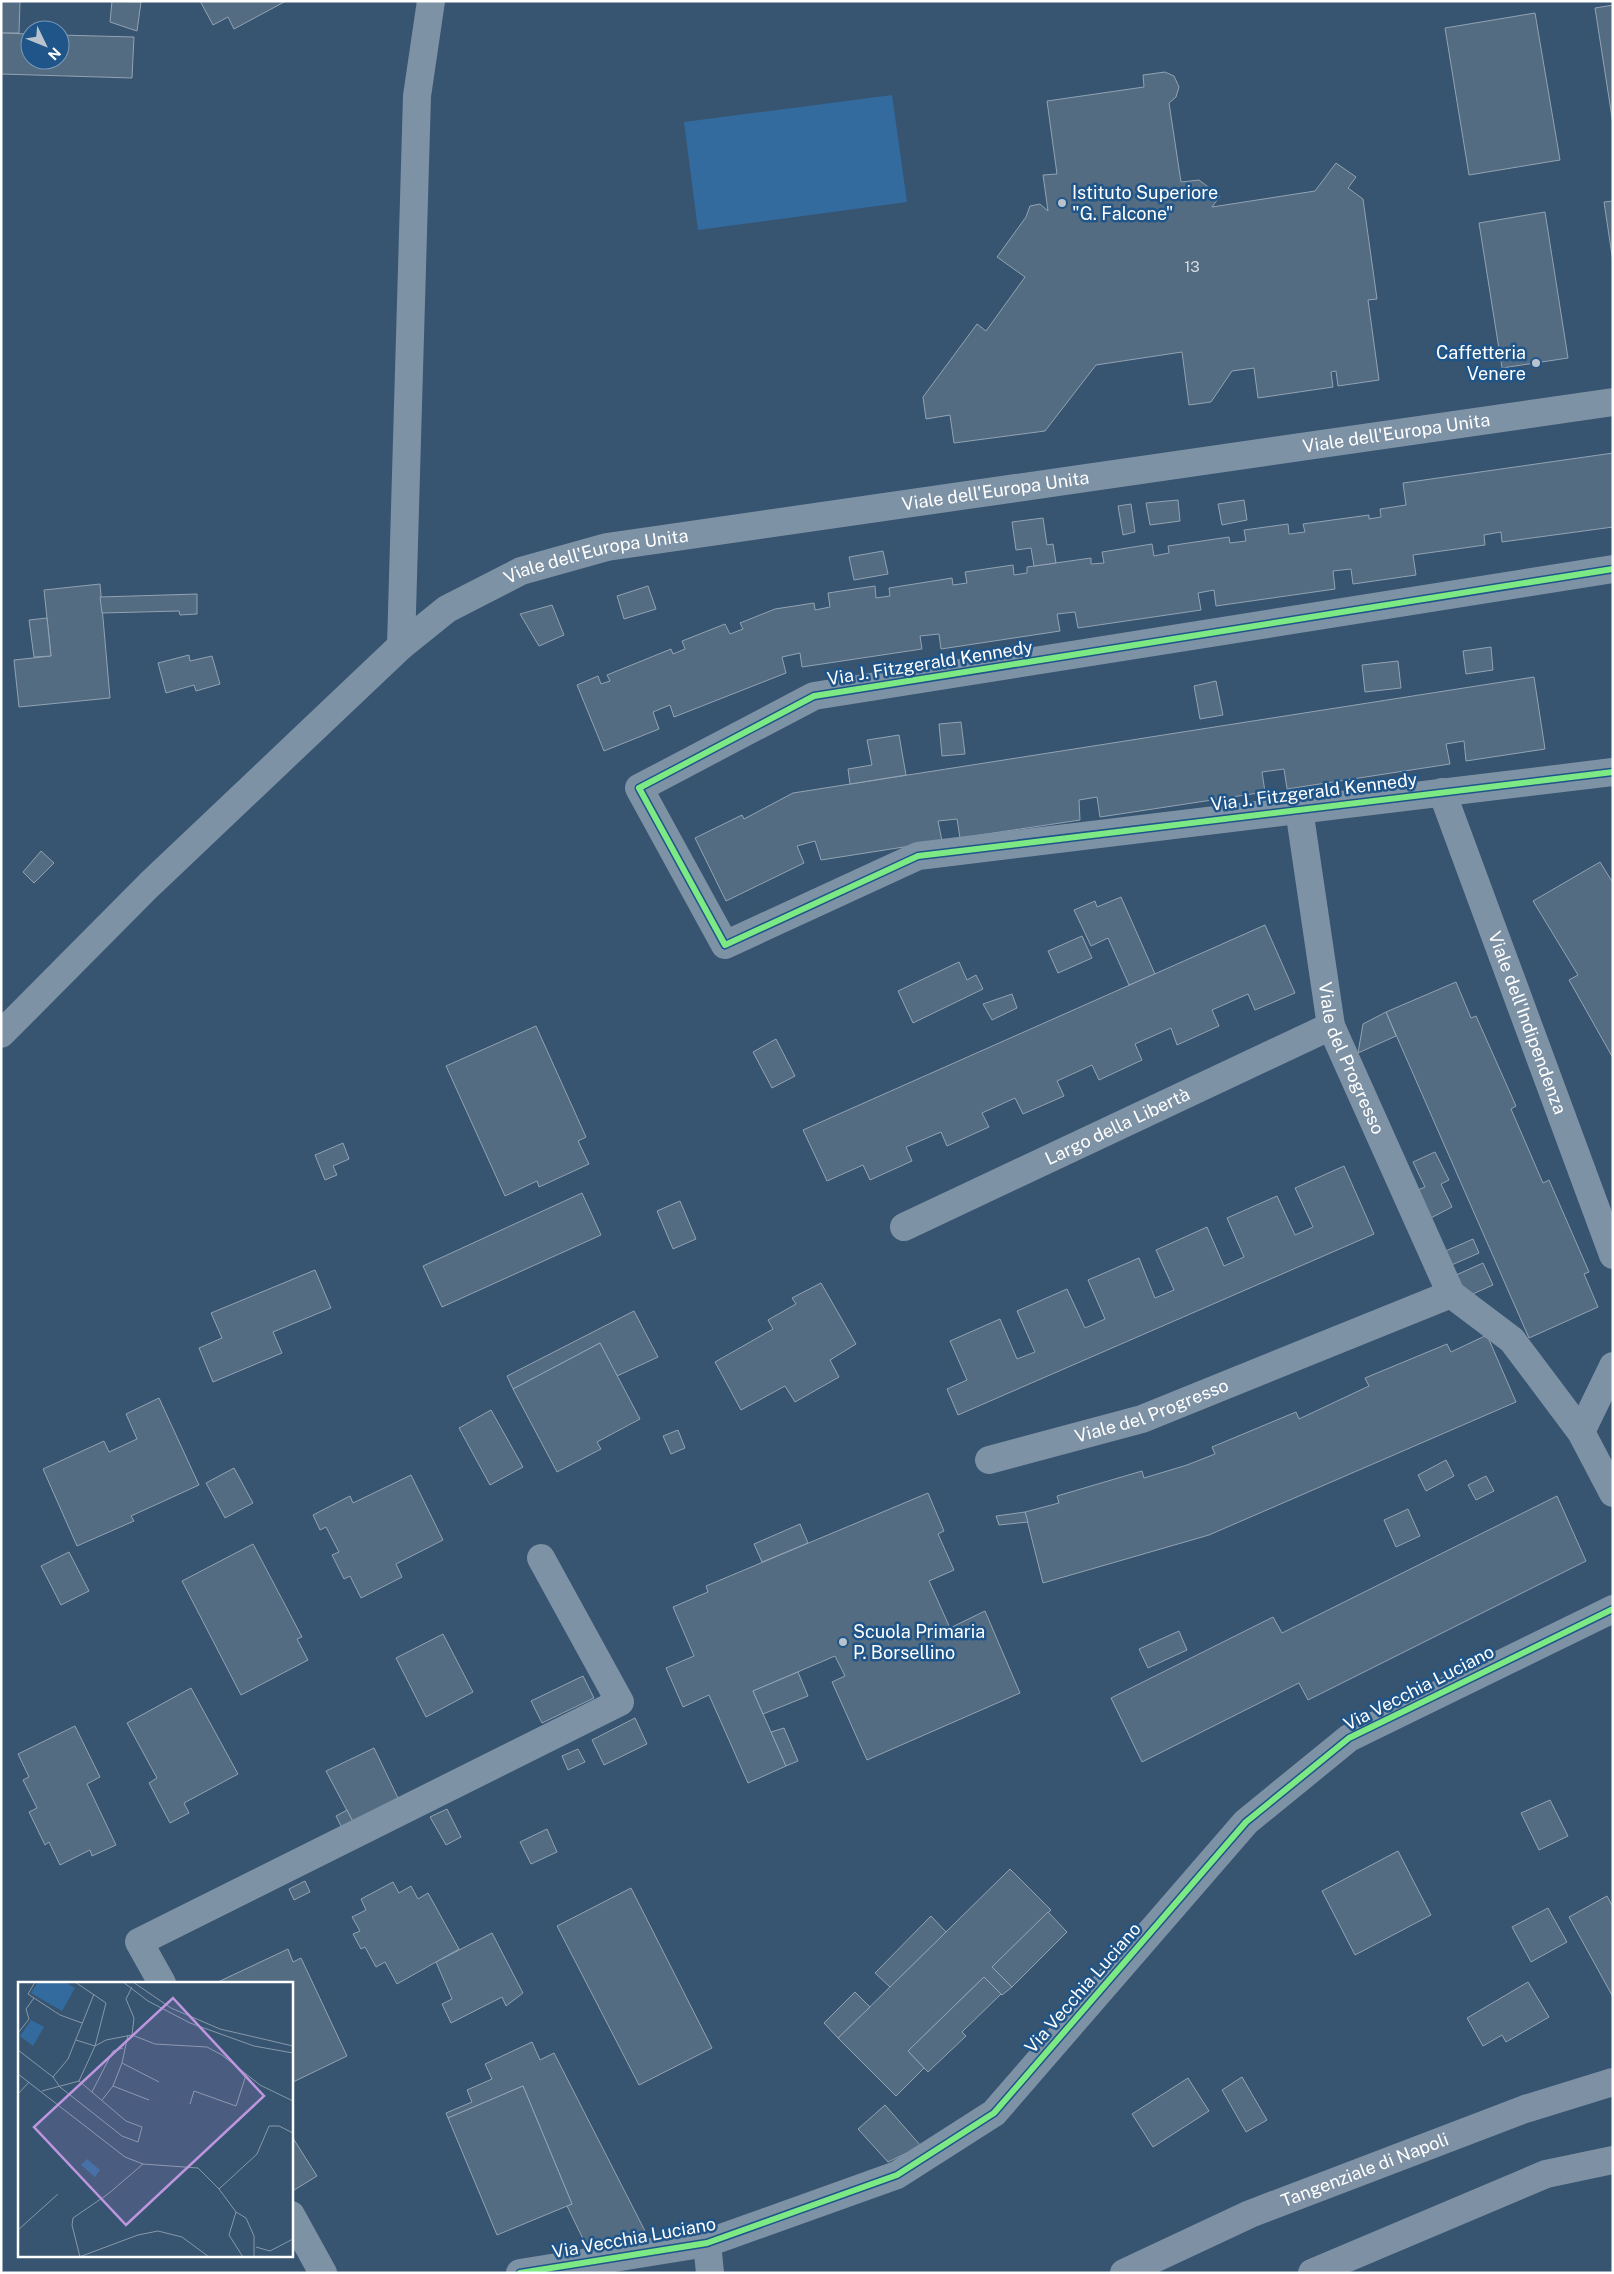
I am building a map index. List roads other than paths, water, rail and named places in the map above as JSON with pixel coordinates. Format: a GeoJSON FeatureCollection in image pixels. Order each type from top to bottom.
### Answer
{"type":"FeatureCollection","features":[{"type":"Feature","properties":{"kind":"highway","name":"Tangenziale di Napoli"},"geometry":{"type":"LineString","coordinates":[[1124,2273],[1250,2214],[1524,2109],[1613,2082]]}},
{"type":"Feature","properties":{"kind":"highway"},"geometry":{"type":"LineString","coordinates":[[1312,2273],[1546,2174],[1613,2160]]}},
{"type":"Feature","properties":{"kind":"street"},"geometry":{"type":"LineString","coordinates":[[401,646],[417,96],[431,1]]}},
{"type":"Feature","properties":{"kind":"street","name":"Viale dell'Europa Unita"},"geometry":{"type":"LineString","coordinates":[[1,1034],[149,885],[401,646],[447,609],[522,571],[607,547],[1613,402]]}},
{"type":"Feature","properties":{"kind":"street","name":"Via J. Fitzgerald Kennedy"},"geometry":{"type":"LineString","coordinates":[[1613,569],[814,696],[640,788],[725,945],[918,856],[1613,772]]}},
{"type":"Feature","properties":{"kind":"street","name":"Viale dell'Indipendenza"},"geometry":{"type":"LineString","coordinates":[[1442,792],[1613,1255]]}},
{"type":"Feature","properties":{"kind":"street","name":"Viale del Progresso"},"geometry":{"type":"LineString","coordinates":[[1299,809],[1331,1026],[1451,1294],[1512,1340],[1581,1432],[1613,1493]]}},
{"type":"Feature","properties":{"kind":"street","name":"Largo della Libertà"},"geometry":{"type":"LineString","coordinates":[[904,1227],[1331,1026]]}},
{"type":"Feature","properties":{"kind":"street","name":"Viale del Progresso"},"geometry":{"type":"LineString","coordinates":[[989,1460],[1142,1419],[1451,1294]]}},
{"type":"Feature","properties":{"kind":"street"},"geometry":{"type":"LineString","coordinates":[[1581,1432],[1613,1366]]}},
{"type":"Feature","properties":{"kind":"street"},"geometry":{"type":"LineString","coordinates":[[161,1982],[139,1942],[620,1702],[541,1558]]}},
{"type":"Feature","properties":{"kind":"street","name":"Via Vecchia Luciano"},"geometry":{"type":"LineString","coordinates":[[520,2273],[707,2244],[897,2175],[994,2113],[1246,1822],[1349,1738],[1613,1609]]}},
{"type":"Feature","properties":{"kind":"street"},"geometry":{"type":"LineString","coordinates":[[292,2217],[324,2273]]}},
{"type":"Feature","properties":{"kind":"street"},"geometry":{"type":"LineString","coordinates":[[707,2244],[710,2273]]}},
{"type":"Feature","properties":{"kind":"place","name":"Istituto Superiore \"G. Falcone\""},"geometry":{"type":"Point","coordinates":[1062,203]}},
{"type":"Feature","properties":{"kind":"place","name":"Caffetteria Venere"},"geometry":{"type":"Point","coordinates":[1536,363]}},
{"type":"Feature","properties":{"kind":"place","name":"Scuola Primaria P. Borsellino"},"geometry":{"type":"Point","coordinates":[843,1642]}}]}
